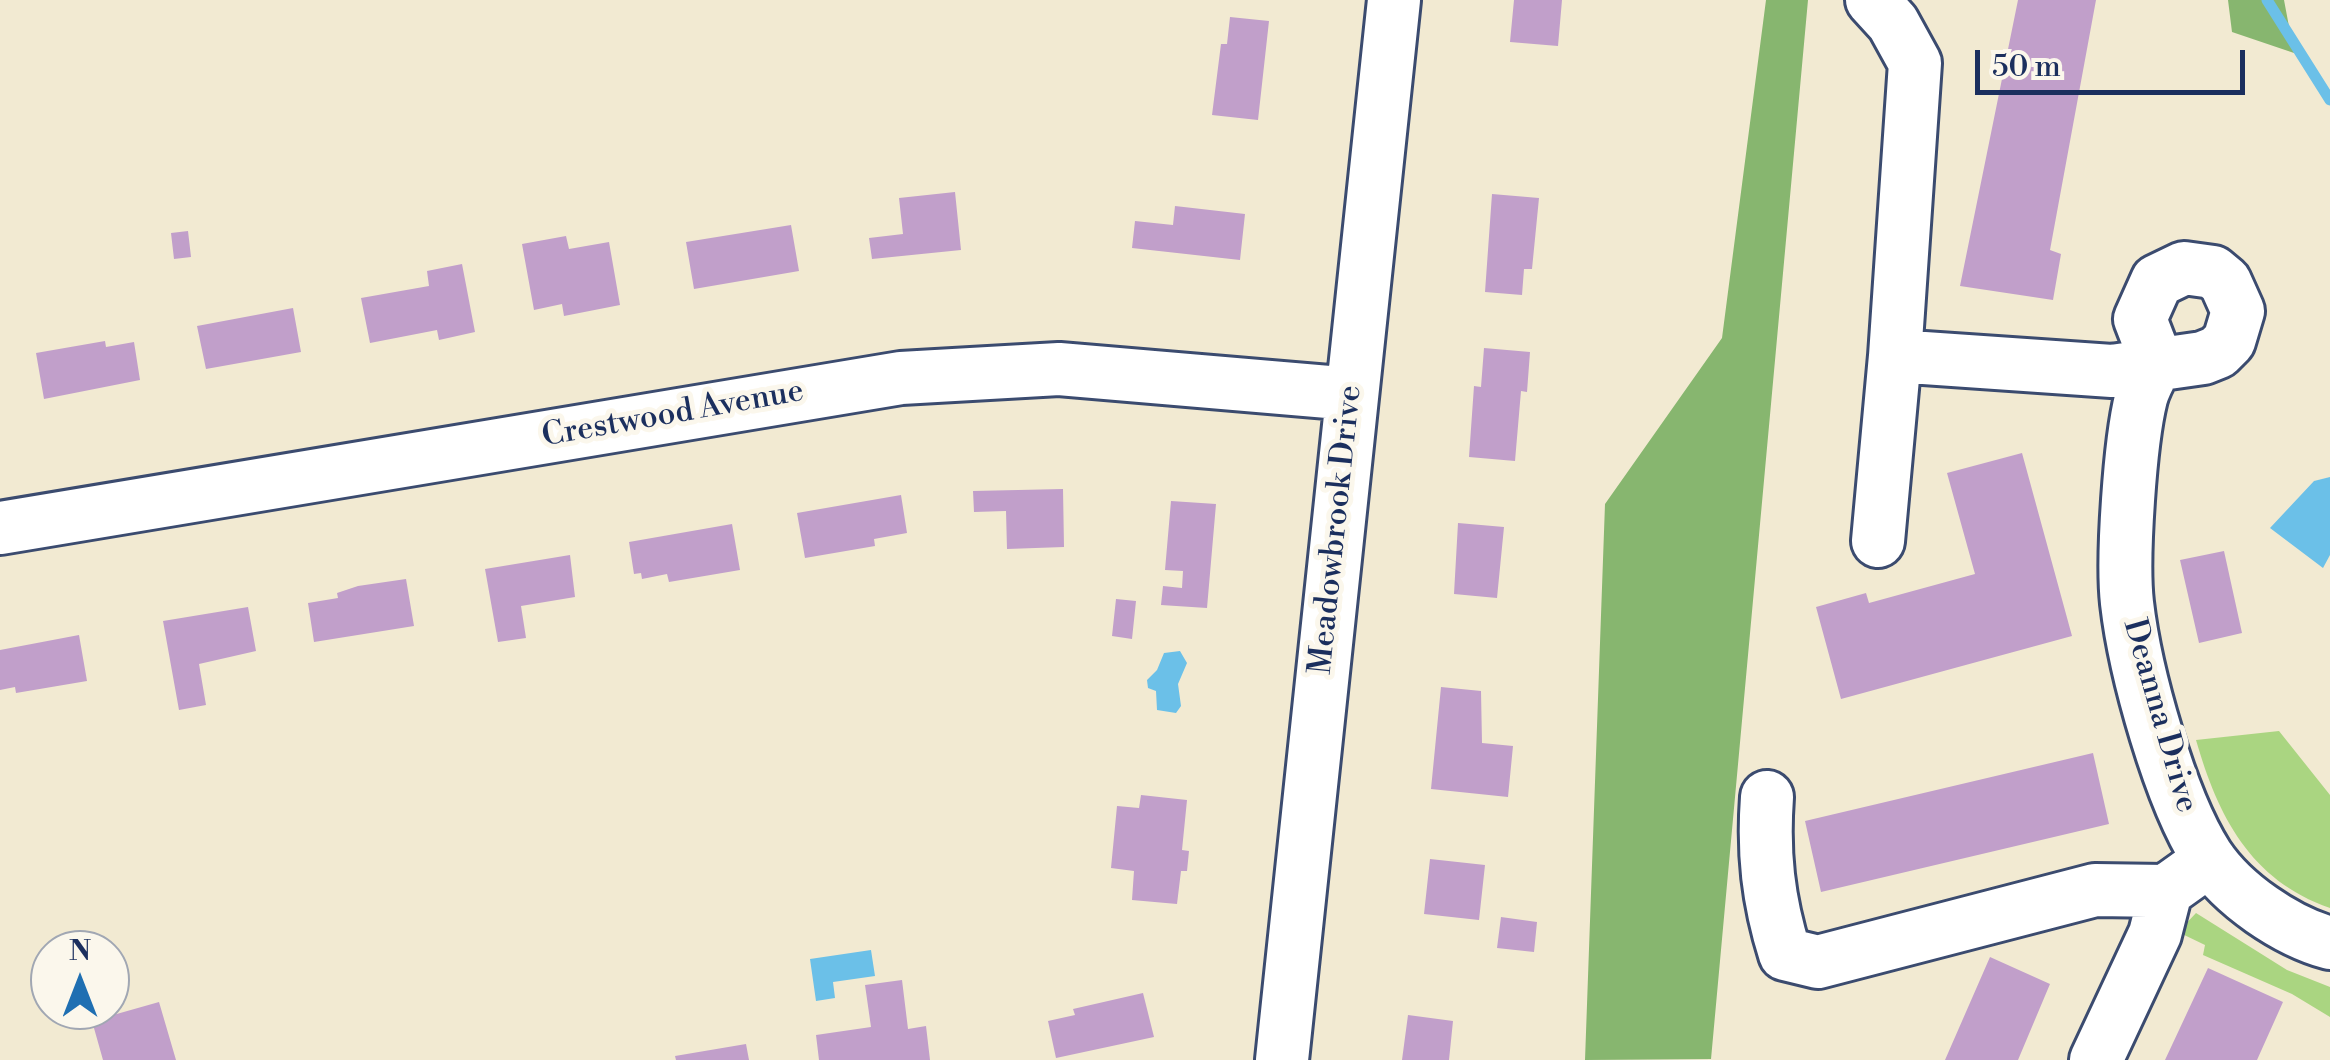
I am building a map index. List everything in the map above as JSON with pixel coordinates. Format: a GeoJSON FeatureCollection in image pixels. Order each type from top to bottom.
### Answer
{"type":"FeatureCollection","features":[{"type":"Feature","properties":{"kind":"street","name":"Meadowbrook Drive"},"geometry":{"type":"LineString","coordinates":[[1282,1060],[1394,0]]}},
{"type":"Feature","properties":{"kind":"street"},"geometry":{"type":"LineString","coordinates":[[1872,0],[1893,22],[1915,63],[1878,542]]}},
{"type":"Feature","properties":{"kind":"street","name":"Deanna Drive"},"geometry":{"type":"LineString","coordinates":[[1895,356],[2112,371],[2156,363],[2141,396],[2132,474],[2127,601],[2168,764],[2193,832],[2210,860],[2268,914],[2330,943]]}},
{"type":"Feature","properties":{"kind":"street","name":"Crestwood Avenue"},"geometry":{"type":"LineString","coordinates":[[0,528],[901,378],[1059,369],[1352,394]]}},
{"type":"Feature","properties":{"kind":"street"},"geometry":{"type":"LineString","coordinates":[[1767,797],[1763,854],[1774,919],[1785,954],[1818,962],[2095,890],[2166,891],[2210,860]]}},
{"type":"Feature","properties":{"kind":"street"},"geometry":{"type":"LineString","coordinates":[[2096,1060],[2155,934],[2166,891]]}},
{"type":"Feature","properties":{"kind":"green space"},"geometry":{"type":"Polygon","coordinates":[[[1766,0],[1808,0],[1711,1059],[1585,1060],[1605,504],[1722,338],[1766,0]]]}},
{"type":"Feature","properties":{"kind":"green space"},"geometry":{"type":"Polygon","coordinates":[[[2228,0],[2284,0],[2294,53],[2232,32],[2228,0]]]}},
{"type":"Feature","properties":{"kind":"green space"},"geometry":{"type":"Polygon","coordinates":[[[2279,731],[2330,795],[2330,908],[2278,881],[2241,842],[2215,794],[2196,740],[2279,731]]]}},
{"type":"Feature","properties":{"kind":"green space"},"geometry":{"type":"Polygon","coordinates":[[[2196,913],[2287,970],[2330,987],[2330,1017],[2292,994],[2203,955],[2205,945],[2178,932],[2196,913]]]}},
{"type":"Feature","properties":{"kind":"water"},"geometry":{"type":"Polygon","coordinates":[[[2330,477],[2330,555],[2323,568],[2270,528],[2314,481],[2330,477]]]}},
{"type":"Feature","properties":{"kind":"water"},"geometry":{"type":"Polygon","coordinates":[[[1180,651],[1187,663],[1178,684],[1181,706],[1176,713],[1157,710],[1156,691],[1148,688],[1147,680],[1157,670],[1164,653],[1180,651]]]}},
{"type":"Feature","properties":{"kind":"water"},"geometry":{"type":"Polygon","coordinates":[[[871,950],[875,976],[833,982],[835,998],[816,1001],[810,959],[871,950]]]}},
{"type":"Feature","properties":{"kind":"building"},"geometry":{"type":"Polygon","coordinates":[[[1514,0],[1562,0],[1558,46],[1510,42],[1514,0]]]}},
{"type":"Feature","properties":{"kind":"building"},"geometry":{"type":"Polygon","coordinates":[[[2018,0],[2096,0],[2050,250],[2061,254],[2053,300],[1960,286],[2018,0]]]}},
{"type":"Feature","properties":{"kind":"building"},"geometry":{"type":"Polygon","coordinates":[[[1230,17],[1269,21],[1258,120],[1212,115],[1221,44],[1227,44],[1230,17]]]}},
{"type":"Feature","properties":{"kind":"building"},"geometry":{"type":"Polygon","coordinates":[[[955,192],[961,250],[872,259],[869,238],[903,234],[899,198],[955,192]]]}},
{"type":"Feature","properties":{"kind":"building"},"geometry":{"type":"Polygon","coordinates":[[[1492,194],[1539,198],[1532,269],[1524,269],[1522,295],[1485,292],[1492,194]]]}},
{"type":"Feature","properties":{"kind":"building"},"geometry":{"type":"Polygon","coordinates":[[[1175,206],[1245,214],[1240,260],[1132,248],[1135,221],[1173,225],[1175,206]]]}},
{"type":"Feature","properties":{"kind":"building"},"geometry":{"type":"Polygon","coordinates":[[[791,225],[799,271],[694,289],[686,242],[791,225]]]}},
{"type":"Feature","properties":{"kind":"building"},"geometry":{"type":"Polygon","coordinates":[[[188,231],[191,257],[174,259],[171,233],[188,231]]]}},
{"type":"Feature","properties":{"kind":"building"},"geometry":{"type":"Polygon","coordinates":[[[566,236],[569,249],[609,242],[620,305],[564,316],[562,304],[534,310],[522,244],[566,236]]]}},
{"type":"Feature","properties":{"kind":"building"},"geometry":{"type":"Polygon","coordinates":[[[462,264],[475,332],[439,340],[437,330],[370,343],[361,298],[429,286],[427,271],[462,264]]]}},
{"type":"Feature","properties":{"kind":"building"},"geometry":{"type":"Polygon","coordinates":[[[293,308],[301,352],[206,369],[197,326],[293,308]]]}},
{"type":"Feature","properties":{"kind":"building"},"geometry":{"type":"Polygon","coordinates":[[[105,341],[106,347],[134,342],[140,380],[44,399],[36,353],[105,341]]]}},
{"type":"Feature","properties":{"kind":"building"},"geometry":{"type":"Polygon","coordinates":[[[1484,348],[1530,352],[1527,392],[1521,391],[1515,461],[1469,457],[1474,386],[1481,387],[1484,348]]]}},
{"type":"Feature","properties":{"kind":"building"},"geometry":{"type":"Polygon","coordinates":[[[2022,453],[2072,636],[1841,699],[1816,607],[1866,593],[1869,603],[1975,574],[1947,473],[2022,453]]]}},
{"type":"Feature","properties":{"kind":"building"},"geometry":{"type":"Polygon","coordinates":[[[1063,489],[1064,547],[1007,549],[1006,511],[974,512],[973,491],[1063,489]]]}},
{"type":"Feature","properties":{"kind":"building"},"geometry":{"type":"Polygon","coordinates":[[[901,495],[907,533],[874,539],[875,546],[805,558],[797,513],[901,495]]]}},
{"type":"Feature","properties":{"kind":"building"},"geometry":{"type":"Polygon","coordinates":[[[1171,501],[1216,504],[1207,608],[1161,605],[1163,586],[1182,588],[1183,571],[1165,570],[1171,501]]]}},
{"type":"Feature","properties":{"kind":"building"},"geometry":{"type":"Polygon","coordinates":[[[1458,523],[1504,527],[1497,598],[1454,594],[1458,523]]]}},
{"type":"Feature","properties":{"kind":"building"},"geometry":{"type":"Polygon","coordinates":[[[732,524],[740,570],[669,582],[667,574],[642,579],[641,573],[634,574],[629,542],[732,524]]]}},
{"type":"Feature","properties":{"kind":"building"},"geometry":{"type":"Polygon","coordinates":[[[2224,551],[2242,633],[2199,643],[2180,560],[2224,551]]]}},
{"type":"Feature","properties":{"kind":"building"},"geometry":{"type":"Polygon","coordinates":[[[570,555],[575,597],[521,606],[526,638],[498,642],[485,569],[570,555]]]}},
{"type":"Feature","properties":{"kind":"building"},"geometry":{"type":"Polygon","coordinates":[[[406,579],[414,626],[314,642],[308,603],[338,598],[337,593],[358,586],[406,579]]]}},
{"type":"Feature","properties":{"kind":"building"},"geometry":{"type":"Polygon","coordinates":[[[1116,599],[1136,601],[1132,639],[1112,636],[1116,599]]]}},
{"type":"Feature","properties":{"kind":"building"},"geometry":{"type":"Polygon","coordinates":[[[248,607],[256,651],[199,664],[206,705],[179,710],[163,621],[248,607]]]}},
{"type":"Feature","properties":{"kind":"building"},"geometry":{"type":"Polygon","coordinates":[[[79,635],[87,681],[16,693],[15,687],[0,690],[0,650],[79,635]]]}},
{"type":"Feature","properties":{"kind":"building"},"geometry":{"type":"Polygon","coordinates":[[[1441,687],[1481,691],[1482,743],[1513,746],[1508,797],[1431,789],[1441,687]]]}},
{"type":"Feature","properties":{"kind":"building"},"geometry":{"type":"Polygon","coordinates":[[[2093,753],[2109,824],[1821,892],[1805,821],[2093,753]]]}},
{"type":"Feature","properties":{"kind":"building"},"geometry":{"type":"Polygon","coordinates":[[[1141,795],[1187,800],[1182,850],[1189,851],[1187,871],[1181,871],[1177,904],[1132,900],[1134,871],[1111,868],[1117,806],[1139,808],[1141,795]]]}},
{"type":"Feature","properties":{"kind":"building"},"geometry":{"type":"Polygon","coordinates":[[[1430,859],[1485,865],[1479,920],[1424,914],[1430,859]]]}},
{"type":"Feature","properties":{"kind":"building"},"geometry":{"type":"Polygon","coordinates":[[[1501,917],[1537,922],[1534,952],[1497,948],[1501,917]]]}},
{"type":"Feature","properties":{"kind":"building"},"geometry":{"type":"Polygon","coordinates":[[[1990,957],[2050,984],[2018,1060],[1945,1060],[1990,957]]]}},
{"type":"Feature","properties":{"kind":"building"},"geometry":{"type":"Polygon","coordinates":[[[2208,968],[2283,1002],[2257,1060],[2165,1060],[2208,968]]]}},
{"type":"Feature","properties":{"kind":"building"},"geometry":{"type":"Polygon","coordinates":[[[902,980],[908,1029],[926,1026],[930,1060],[819,1060],[816,1035],[871,1027],[865,985],[902,980]]]}},
{"type":"Feature","properties":{"kind":"building"},"geometry":{"type":"Polygon","coordinates":[[[1143,993],[1154,1037],[1056,1058],[1048,1021],[1075,1015],[1073,1009],[1143,993]]]}},
{"type":"Feature","properties":{"kind":"building"},"geometry":{"type":"Polygon","coordinates":[[[159,1002],[176,1060],[103,1060],[95,1030],[130,1030],[130,1010],[159,1002]]]}},
{"type":"Feature","properties":{"kind":"building"},"geometry":{"type":"Polygon","coordinates":[[[1408,1015],[1453,1021],[1449,1060],[1402,1060],[1408,1015]]]}},
{"type":"Feature","properties":{"kind":"building"},"geometry":{"type":"Polygon","coordinates":[[[746,1044],[749,1060],[676,1060],[675,1056],[746,1044]]]}},
{"type":"Feature","properties":{"kind":"waterway"},"geometry":{"type":"LineString","coordinates":[[2267,0],[2330,100]]}}]}
